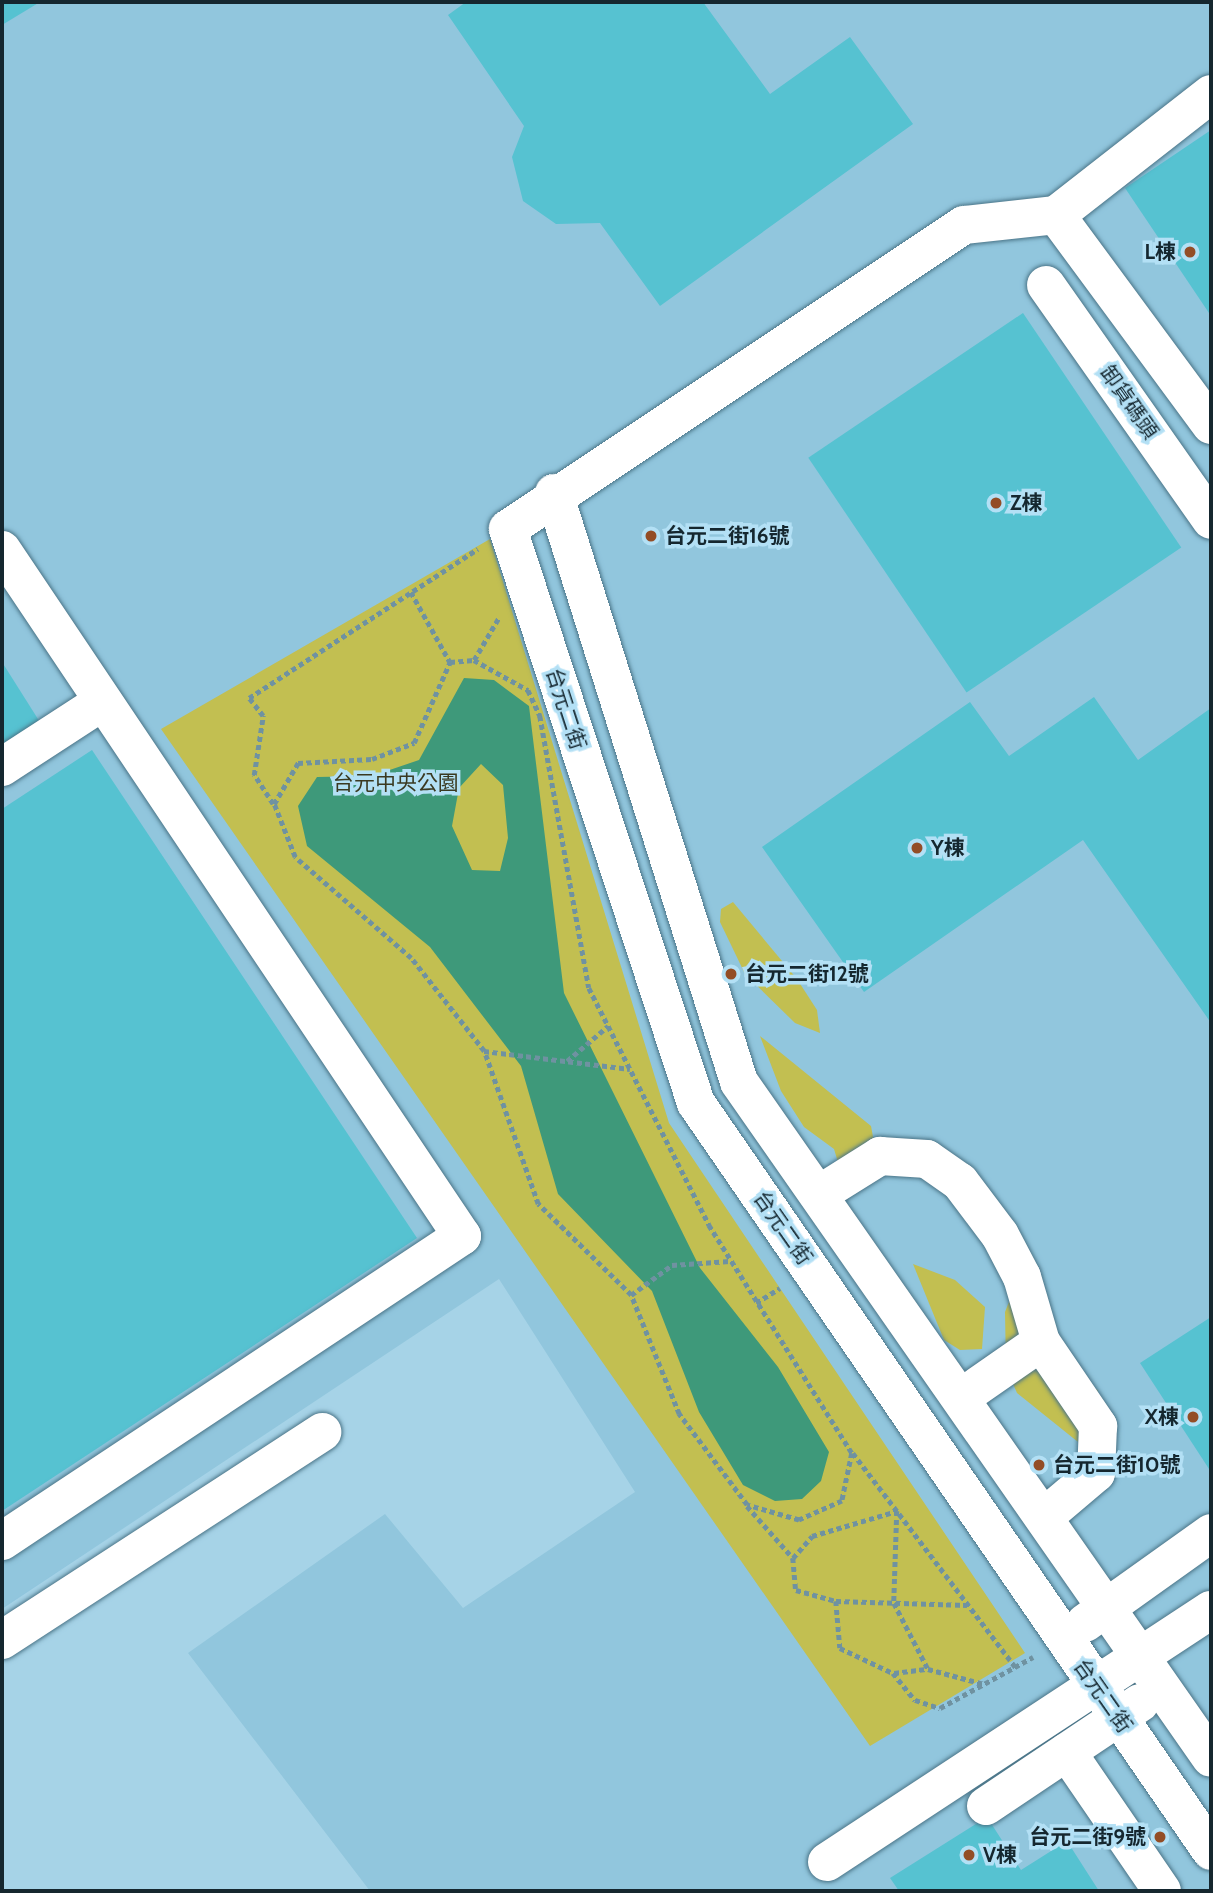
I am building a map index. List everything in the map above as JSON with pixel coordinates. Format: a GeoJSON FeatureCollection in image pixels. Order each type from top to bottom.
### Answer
{"type":"FeatureCollection","features":[{"type":"Feature","properties":{"kind":"lane"},"geometry":{"type":"LineString","coordinates":[[508,529],[554,493],[964,225],[1056,215],[1211,94]]}},
{"type":"Feature","properties":{"kind":"lane"},"geometry":{"type":"LineString","coordinates":[[1056,215],[1211,425]]}},
{"type":"Feature","properties":{"kind":"lane","name":"卸貨碼頭"},"geometry":{"type":"LineString","coordinates":[[1046,285],[1211,520]]}},
{"type":"Feature","properties":{"kind":"lane"},"geometry":{"type":"LineString","coordinates":[[554,493],[739,1082],[821,1194],[1211,1758]]}},
{"type":"Feature","properties":{"kind":"lane","name":"台元二街"},"geometry":{"type":"LineString","coordinates":[[508,529],[696,1103],[1211,1851]]}},
{"type":"Feature","properties":{"kind":"lane"},"geometry":{"type":"LineString","coordinates":[[2,550],[462,1236],[2,1541]]}},
{"type":"Feature","properties":{"kind":"lane"},"geometry":{"type":"LineString","coordinates":[[2,767],[102,702]]}},
{"type":"Feature","properties":{"kind":"lane"},"geometry":{"type":"LineString","coordinates":[[821,1194],[880,1156],[903,1155],[938,1167],[960,1182],[1000,1235],[1022,1277],[1041,1342],[1098,1426],[1101,1461],[1083,1488],[1044,1517]]}},
{"type":"Feature","properties":{"kind":"lane"},"geometry":{"type":"LineString","coordinates":[[962,1397],[1041,1342]]}},
{"type":"Feature","properties":{"kind":"lane"},"geometry":{"type":"LineString","coordinates":[[2,1640],[323,1432]]}},
{"type":"Feature","properties":{"kind":"lane"},"geometry":{"type":"LineString","coordinates":[[1063,1638],[1211,1533]]}},
{"type":"Feature","properties":{"kind":"lane"},"geometry":{"type":"LineString","coordinates":[[827,1862],[1211,1610]]}},
{"type":"Feature","properties":{"kind":"lane"},"geometry":{"type":"LineString","coordinates":[[986,1806],[1162,1688]]}},
{"type":"Feature","properties":{"kind":"lane"},"geometry":{"type":"LineString","coordinates":[[1067,1752],[1162,1891]]}},
{"type":"Feature","properties":{"kind":"path"},"geometry":{"type":"LineString","coordinates":[[508,529],[249,698],[263,716],[254,775],[274,804],[295,857],[411,958],[484,1051],[538,1204],[631,1295],[678,1414],[747,1506],[793,1558],[796,1590],[836,1601],[967,1605]]}},
{"type":"Feature","properties":{"kind":"path"},"geometry":{"type":"LineString","coordinates":[[411,592],[450,662]]}},
{"type":"Feature","properties":{"kind":"path"},"geometry":{"type":"LineString","coordinates":[[450,662],[474,660],[528,690],[540,716],[589,988],[629,1069],[730,1261],[852,1453],[1016,1668]]}},
{"type":"Feature","properties":{"kind":"path"},"geometry":{"type":"LineString","coordinates":[[274,804],[298,763],[372,759],[414,743],[450,662]]}},
{"type":"Feature","properties":{"kind":"path"},"geometry":{"type":"LineString","coordinates":[[568,1061],[608,1026]]}},
{"type":"Feature","properties":{"kind":"path"},"geometry":{"type":"LineString","coordinates":[[484,1051],[629,1069]]}},
{"type":"Feature","properties":{"kind":"path"},"geometry":{"type":"LineString","coordinates":[[631,1295],[672,1265],[730,1261]]}},
{"type":"Feature","properties":{"kind":"path"},"geometry":{"type":"LineString","coordinates":[[747,1506],[799,1520],[842,1502],[852,1453]]}},
{"type":"Feature","properties":{"kind":"path"},"geometry":{"type":"LineString","coordinates":[[793,1558],[812,1536],[897,1511]]}},
{"type":"Feature","properties":{"kind":"path"},"geometry":{"type":"LineString","coordinates":[[897,1511],[894,1603],[928,1669]]}},
{"type":"Feature","properties":{"kind":"path"},"geometry":{"type":"LineString","coordinates":[[836,1601],[840,1648],[893,1673],[915,1700],[940,1708],[1016,1668],[1063,1638]]}},
{"type":"Feature","properties":{"kind":"path"},"geometry":{"type":"LineString","coordinates":[[893,1673],[928,1669],[986,1685]]}},
{"type":"Feature","properties":{"kind":"shaded area"},"geometry":{"type":"Polygon","coordinates":[[[2,2],[1211,2],[1211,1891],[370,1891],[188,1653],[385,1514],[463,1608],[635,1492],[499,1279],[2,1609],[2,2]]]}},
{"type":"Feature","properties":{"kind":"shaded area"},"geometry":{"type":"Polygon","coordinates":[[[464,678],[494,680],[529,706],[564,993],[700,1268],[778,1367],[829,1452],[821,1481],[802,1499],[775,1501],[743,1485],[699,1412],[652,1291],[558,1194],[521,1066],[430,947],[307,846],[298,806],[317,777],[372,776],[419,760],[464,678]],[[481,764],[459,788],[452,826],[472,870],[500,871],[508,838],[503,785],[481,764]]]}},
{"type":"Feature","properties":{"kind":"green space","name":"台元中央公園"},"geometry":{"type":"Polygon","coordinates":[[[490,539],[669,1123],[1025,1653],[870,1746],[161,729],[490,539]]]}},
{"type":"Feature","properties":{"kind":"green space"},"geometry":{"type":"Polygon","coordinates":[[[733,902],[797,979],[817,1010],[820,1033],[795,1023],[745,974],[720,922],[721,909],[733,902]]]}},
{"type":"Feature","properties":{"kind":"green space"},"geometry":{"type":"Polygon","coordinates":[[[760,1036],[871,1126],[876,1153],[841,1172],[834,1149],[804,1127],[781,1091],[760,1036]]]}},
{"type":"Feature","properties":{"kind":"green space"},"geometry":{"type":"Polygon","coordinates":[[[913,1264],[955,1280],[985,1307],[982,1349],[960,1350],[944,1340],[913,1264]]]}},
{"type":"Feature","properties":{"kind":"green space"},"geometry":{"type":"Polygon","coordinates":[[[1012,1294],[1078,1381],[1098,1390],[1083,1446],[1017,1393],[1006,1368],[1005,1312],[1012,1294]]]}},
{"type":"Feature","properties":{"kind":"building"},"geometry":{"type":"Polygon","coordinates":[[[2,2],[40,2],[2,25],[2,2]]]}},
{"type":"Feature","properties":{"kind":"building"},"geometry":{"type":"Polygon","coordinates":[[[466,2],[703,2],[770,94],[850,37],[913,124],[660,306],[600,223],[556,224],[523,201],[512,157],[524,126],[448,15],[466,2]]]}},
{"type":"Feature","properties":{"kind":"building","name":"L棟"},"geometry":{"type":"Polygon","coordinates":[[[1211,130],[1211,316],[1125,188],[1211,130]]]}},
{"type":"Feature","properties":{"kind":"building","name":"Z棟"},"geometry":{"type":"Polygon","coordinates":[[[1023,313],[1181,548],[967,692],[808,458],[1023,313]]]}},
{"type":"Feature","properties":{"kind":"building"},"geometry":{"type":"Polygon","coordinates":[[[2,662],[43,727],[2,754],[2,662]]]}},
{"type":"Feature","properties":{"kind":"building","name":"Y棟"},"geometry":{"type":"Polygon","coordinates":[[[1094,697],[1138,760],[1211,708],[1211,1023],[1083,840],[864,992],[762,847],[970,702],[1009,756],[1094,697]]]}},
{"type":"Feature","properties":{"kind":"building"},"geometry":{"type":"Polygon","coordinates":[[[92,750],[417,1238],[2,1511],[2,809],[92,750]]]}},
{"type":"Feature","properties":{"kind":"building","name":"X棟"},"geometry":{"type":"Polygon","coordinates":[[[1211,1317],[1211,1472],[1140,1363],[1211,1317]]]}},
{"type":"Feature","properties":{"kind":"building","name":"V棟"},"geometry":{"type":"Polygon","coordinates":[[[987,1817],[1021,1870],[1067,1841],[1099,1891],[899,1891],[890,1878],[987,1817]]]}},
{"type":"Feature","properties":{"kind":"place","name":"L棟"},"geometry":{"type":"Point","coordinates":[1190,252]}},
{"type":"Feature","properties":{"kind":"place","name":"Z棟"},"geometry":{"type":"Point","coordinates":[996,503]}},
{"type":"Feature","properties":{"kind":"place","name":"台元二街16號"},"geometry":{"type":"Point","coordinates":[651,536]}},
{"type":"Feature","properties":{"kind":"place","name":"Y棟"},"geometry":{"type":"Point","coordinates":[917,848]}},
{"type":"Feature","properties":{"kind":"place","name":"台元二街12號"},"geometry":{"type":"Point","coordinates":[731,974]}},
{"type":"Feature","properties":{"kind":"place","name":"X棟"},"geometry":{"type":"Point","coordinates":[1193,1417]}},
{"type":"Feature","properties":{"kind":"place","name":"台元二街10號"},"geometry":{"type":"Point","coordinates":[1039,1465]}},
{"type":"Feature","properties":{"kind":"place","name":"台元二街9號"},"geometry":{"type":"Point","coordinates":[1160,1837]}},
{"type":"Feature","properties":{"kind":"place","name":"V棟"},"geometry":{"type":"Point","coordinates":[969,1855]}}]}
